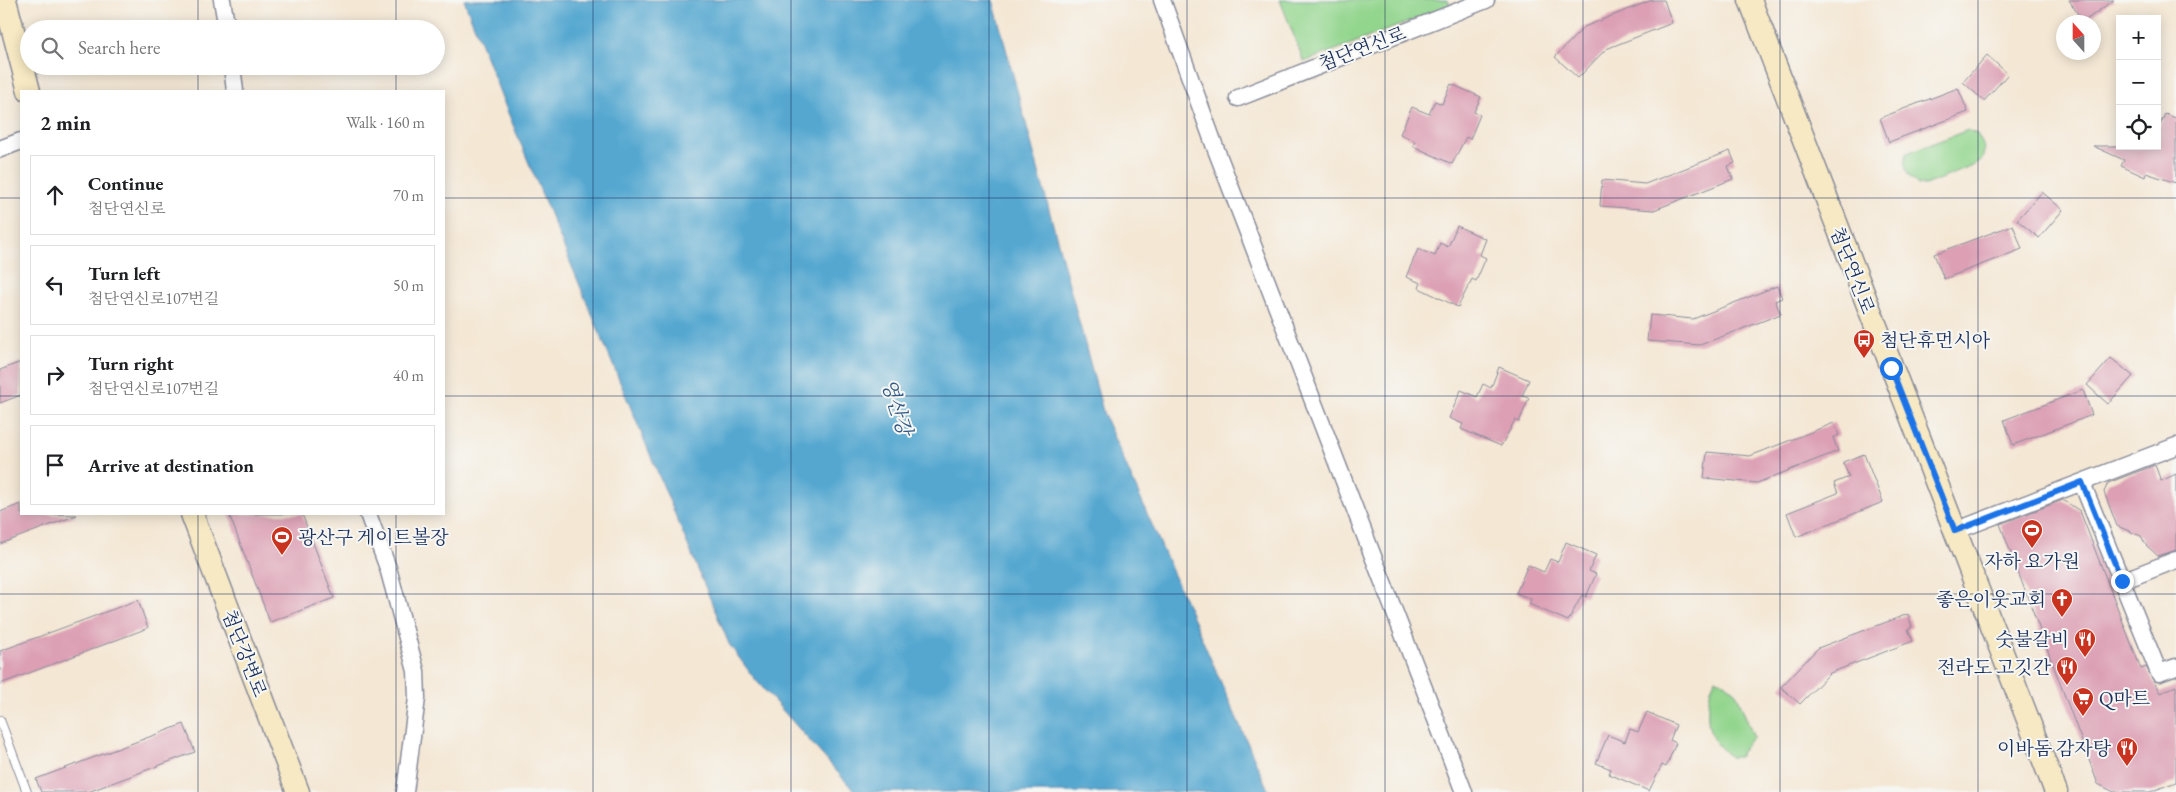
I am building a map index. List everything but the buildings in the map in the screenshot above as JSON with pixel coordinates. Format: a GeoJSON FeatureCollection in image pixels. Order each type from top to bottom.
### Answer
{"type":"FeatureCollection","features":[{"type":"Feature","properties":{"kind":"street"},"geometry":{"type":"LineString","coordinates":[[4,0],[20,58]]}},
{"type":"Feature","properties":{"kind":"street"},"geometry":{"type":"LineString","coordinates":[[222,0],[225,20]]}},
{"type":"Feature","properties":{"kind":"street"},"geometry":{"type":"LineString","coordinates":[[1162,0],[1215,147],[1464,792]]}},
{"type":"Feature","properties":{"kind":"street","name":"첨단연신로"},"geometry":{"type":"LineString","coordinates":[[1238,98],[1486,0]]}},
{"type":"Feature","properties":{"kind":"street","name":"첨단연신로"},"geometry":{"type":"LineString","coordinates":[[1750,0],[2056,792]]}},
{"type":"Feature","properties":{"kind":"street"},"geometry":{"type":"LineString","coordinates":[[25,75],[29,90]]}},
{"type":"Feature","properties":{"kind":"street"},"geometry":{"type":"LineString","coordinates":[[233,75],[235,90]]}},
{"type":"Feature","properties":{"kind":"street"},"geometry":{"type":"LineString","coordinates":[[0,149],[20,141]]}},
{"type":"Feature","properties":{"kind":"street"},"geometry":{"type":"LineString","coordinates":[[1955,531],[2176,446]]}},
{"type":"Feature","properties":{"kind":"street"},"geometry":{"type":"LineString","coordinates":[[2082,482],[2159,673],[2176,667]]}},
{"type":"Feature","properties":{"kind":"street","name":"첨단강변로"},"geometry":{"type":"LineString","coordinates":[[192,515],[298,792]]}},
{"type":"Feature","properties":{"kind":"street"},"geometry":{"type":"LineString","coordinates":[[368,515],[388,568],[416,671],[418,698],[404,792]]}},
{"type":"Feature","properties":{"kind":"street"},"geometry":{"type":"LineString","coordinates":[[2122,581],[2176,560]]}},
{"type":"Feature","properties":{"kind":"lane"},"geometry":{"type":"LineString","coordinates":[[0,720],[27,792]]}},
{"type":"Feature","properties":{"kind":"green space"},"geometry":{"type":"Polygon","coordinates":[[[1280,0],[1448,0],[1450,6],[1304,62],[1280,0]]]}},
{"type":"Feature","properties":{"kind":"green space"},"geometry":{"type":"Polygon","coordinates":[[[1968,130],[1977,134],[1985,148],[1982,160],[1971,167],[1925,185],[1918,185],[1911,178],[1906,171],[1907,153],[1968,130]]]}},
{"type":"Feature","properties":{"kind":"green space"},"geometry":{"type":"Polygon","coordinates":[[[1716,678],[1735,690],[1754,738],[1748,742],[1739,757],[1730,757],[1714,740],[1711,734],[1708,709],[1710,691],[1716,678]]]}},
{"type":"Feature","properties":{"kind":"water","name":"영산강"},"geometry":{"type":"Polygon","coordinates":[[[464,0],[993,0],[1104,415],[1269,792],[855,792],[754,678],[729,644],[506,108],[464,0]]]}},
{"type":"Feature","properties":{"kind":"place","name":"첨단휴먼시아"},"geometry":{"type":"Point","coordinates":[1864,359]}},
{"type":"Feature","properties":{"kind":"place","name":"자하 요가원"},"geometry":{"type":"Point","coordinates":[2032,549]}},
{"type":"Feature","properties":{"kind":"place","name":"광산구 게이트볼장"},"geometry":{"type":"Point","coordinates":[282,556]}},
{"type":"Feature","properties":{"kind":"place","name":"좋은이웃교회"},"geometry":{"type":"Point","coordinates":[2062,618]}},
{"type":"Feature","properties":{"kind":"place","name":"숫불갈비"},"geometry":{"type":"Point","coordinates":[2085,658]}},
{"type":"Feature","properties":{"kind":"place","name":"전라도 고깃간"},"geometry":{"type":"Point","coordinates":[2067,686]}},
{"type":"Feature","properties":{"kind":"place","name":"Q마트"},"geometry":{"type":"Point","coordinates":[2083,717]}},
{"type":"Feature","properties":{"kind":"place","name":"이바돔 감자탕"},"geometry":{"type":"Point","coordinates":[2127,767]}},
{"type":"Feature","properties":{"kind":"route"},"geometry":{"type":"LineString","coordinates":[[1891,368],[1955,531],[2082,482],[2122,581]]}}]}
